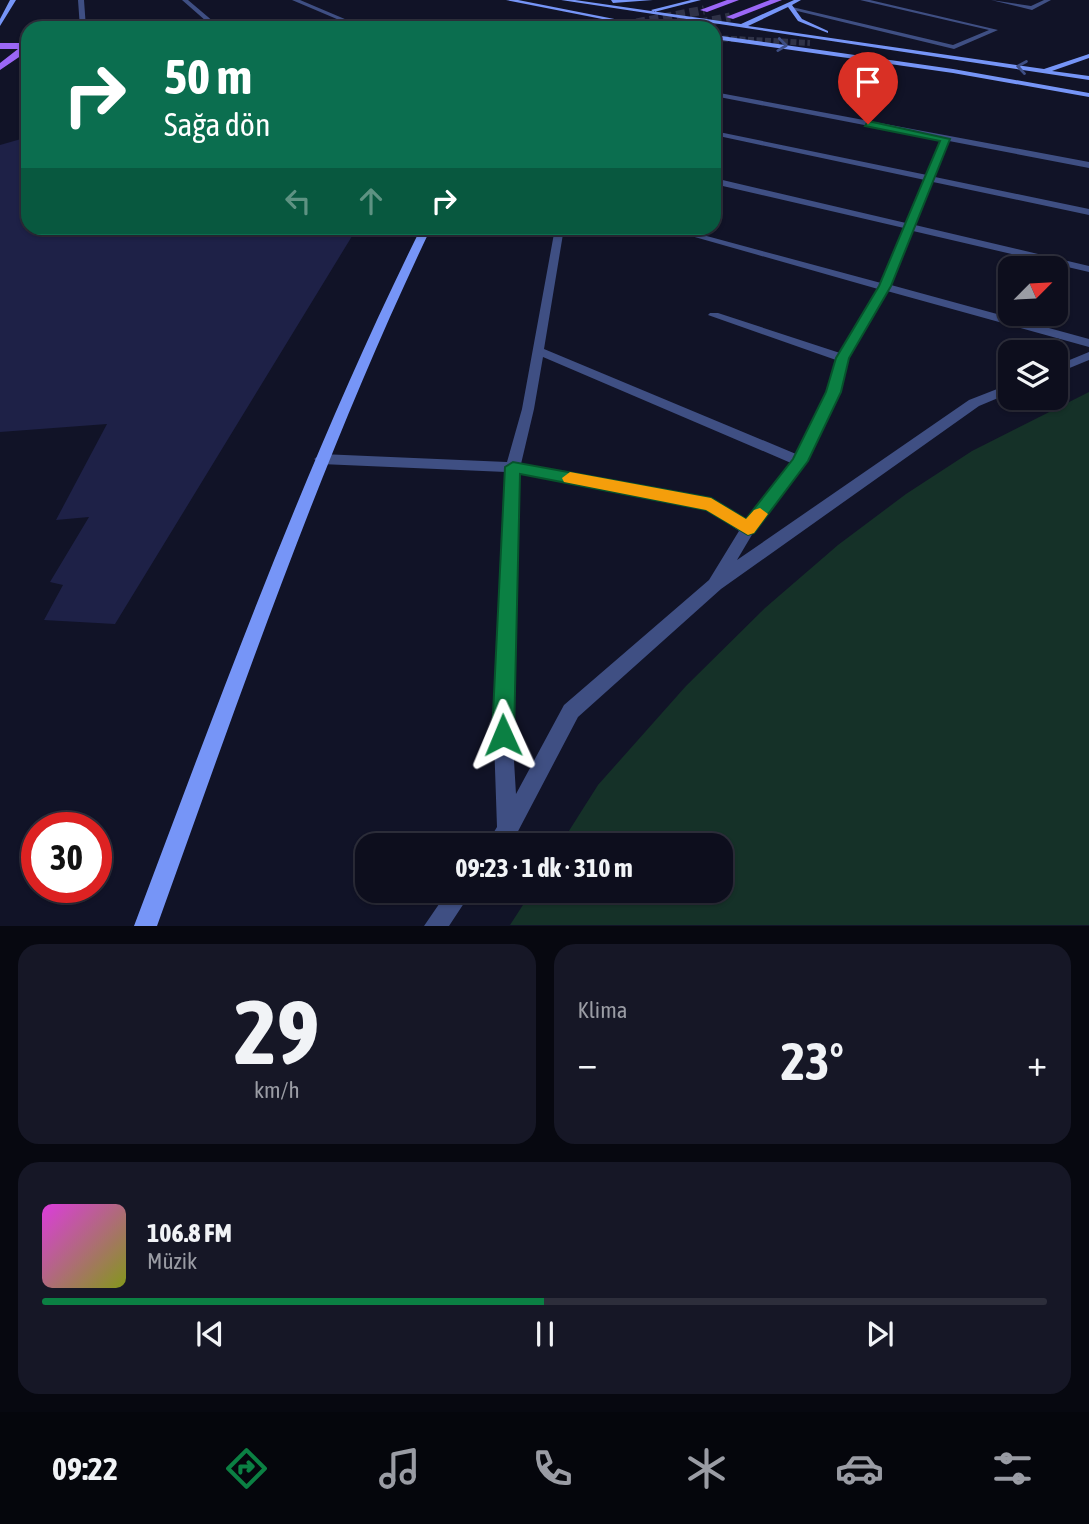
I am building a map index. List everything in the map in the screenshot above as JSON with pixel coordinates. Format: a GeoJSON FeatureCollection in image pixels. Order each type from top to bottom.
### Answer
{"type":"FeatureCollection","features":[{"type":"Feature","properties":{"kind":"main road"},"geometry":{"type":"LineString","coordinates":[[0,24],[13,0]]}},
{"type":"Feature","properties":{"kind":"main road"},"geometry":{"type":"LineString","coordinates":[[509,0],[612,21],[698,0]]}},
{"type":"Feature","properties":{"kind":"main road"},"geometry":{"type":"LineString","coordinates":[[531,5],[546,0]]}},
{"type":"Feature","properties":{"kind":"main road"},"geometry":{"type":"LineString","coordinates":[[564,0],[708,21]]}},
{"type":"Feature","properties":{"kind":"main road"},"geometry":{"type":"LineString","coordinates":[[580,0],[650,0]]}},
{"type":"Feature","properties":{"kind":"main road"},"geometry":{"type":"LineString","coordinates":[[704,10],[736,0]]}},
{"type":"Feature","properties":{"kind":"main road"},"geometry":{"type":"LineString","coordinates":[[730,17],[778,0]]}},
{"type":"Feature","properties":{"kind":"main road"},"geometry":{"type":"LineString","coordinates":[[721,33],[791,7],[798,0]]}},
{"type":"Feature","properties":{"kind":"main road"},"geometry":{"type":"LineString","coordinates":[[791,7],[800,20],[810,26],[868,43]]}},
{"type":"Feature","properties":{"kind":"main road"},"geometry":{"type":"LineString","coordinates":[[721,23],[1089,78]]}},
{"type":"Feature","properties":{"kind":"main road"},"geometry":{"type":"LineString","coordinates":[[721,36],[953,71],[1089,95]]}},
{"type":"Feature","properties":{"kind":"main road"},"geometry":{"type":"LineString","coordinates":[[810,43],[1089,88]]}},
{"type":"Feature","properties":{"kind":"main road"},"geometry":{"type":"LineString","coordinates":[[0,46],[21,46]]}},
{"type":"Feature","properties":{"kind":"main road"},"geometry":{"type":"LineString","coordinates":[[0,67],[21,51]]}},
{"type":"Feature","properties":{"kind":"main road"},"geometry":{"type":"LineString","coordinates":[[1045,70],[1089,56]]}},
{"type":"Feature","properties":{"kind":"main road"},"geometry":{"type":"LineString","coordinates":[[0,67],[21,66]]}},
{"type":"Feature","properties":{"kind":"main road"},"geometry":{"type":"LineString","coordinates":[[145,926],[321,459],[397,284],[422,235]]}},
{"type":"Feature","properties":{"kind":"street"},"geometry":{"type":"LineString","coordinates":[[81,0],[82,21]]}},
{"type":"Feature","properties":{"kind":"street"},"geometry":{"type":"LineString","coordinates":[[185,0],[210,21]]}},
{"type":"Feature","properties":{"kind":"street"},"geometry":{"type":"LineString","coordinates":[[295,0],[346,21]]}},
{"type":"Feature","properties":{"kind":"street"},"geometry":{"type":"LineString","coordinates":[[791,7],[954,47],[995,30],[863,0]]}},
{"type":"Feature","properties":{"kind":"street"},"geometry":{"type":"LineString","coordinates":[[994,0],[1032,8],[1048,0]]}},
{"type":"Feature","properties":{"kind":"street"},"geometry":{"type":"LineString","coordinates":[[721,95],[1089,165]]}},
{"type":"Feature","properties":{"kind":"street"},"geometry":{"type":"LineString","coordinates":[[721,135],[1089,212]]}},
{"type":"Feature","properties":{"kind":"street"},"geometry":{"type":"LineString","coordinates":[[715,584],[748,529],[800,461],[834,392],[843,358],[885,286],[946,139]]}},
{"type":"Feature","properties":{"kind":"street"},"geometry":{"type":"LineString","coordinates":[[721,183],[1089,269]]}},
{"type":"Feature","properties":{"kind":"street"},"geometry":{"type":"LineString","coordinates":[[508,830],[502,711],[513,467],[538,351],[558,235]]}},
{"type":"Feature","properties":{"kind":"street"},"geometry":{"type":"LineString","coordinates":[[694,235],[1089,342]]}},
{"type":"Feature","properties":{"kind":"street"},"geometry":{"type":"LineString","coordinates":[[714,315],[843,358]]}},
{"type":"Feature","properties":{"kind":"street"},"geometry":{"type":"LineString","coordinates":[[538,351],[800,461]]}},
{"type":"Feature","properties":{"kind":"street"},"geometry":{"type":"LineString","coordinates":[[1068,365],[1089,356]]}},
{"type":"Feature","properties":{"kind":"street"},"geometry":{"type":"LineString","coordinates":[[506,833],[571,711],[715,584],[974,403],[998,393]]}},
{"type":"Feature","properties":{"kind":"street"},"geometry":{"type":"LineString","coordinates":[[321,459],[513,467],[711,504],[748,529]]}},
{"type":"Feature","properties":{"kind":"street"},"geometry":{"type":"LineString","coordinates":[[435,926],[452,903]]}},
{"type":"Feature","properties":{"kind":"green space"},"geometry":{"type":"Polygon","coordinates":[[[1089,392],[1089,925],[510,925],[524,903],[733,903],[733,833],[568,833],[598,785],[686,686],[765,608],[838,545],[906,494],[972,451],[1053,410],[1068,410],[1068,403],[1089,392]]]}},
{"type":"Feature","properties":{"kind":"building"},"geometry":{"type":"Polygon","coordinates":[[[21,139],[21,235],[353,235],[115,624],[44,620],[63,585],[50,582],[89,517],[56,520],[107,424],[0,432],[0,145],[21,139]]]}},
{"type":"Feature","properties":{"kind":"tunnel"},"geometry":{"type":"LineString","coordinates":[[647,21],[704,10]]}},
{"type":"Feature","properties":{"kind":"tunnel"},"geometry":{"type":"LineString","coordinates":[[710,21],[730,17]]}},
{"type":"Feature","properties":{"kind":"tunnel"},"geometry":{"type":"LineString","coordinates":[[721,38],[810,43]]}},
{"type":"Feature","properties":{"kind":"slow traffic"},"geometry":{"type":"LineString","coordinates":[[570,478],[711,504],[748,529],[760,514]]}},
{"type":"Feature","properties":{"kind":"route"},"geometry":{"type":"LineString","coordinates":[[503,735],[513,467],[711,504],[748,529],[800,461],[834,392],[843,358],[885,286],[946,139],[868,124]]}}]}
